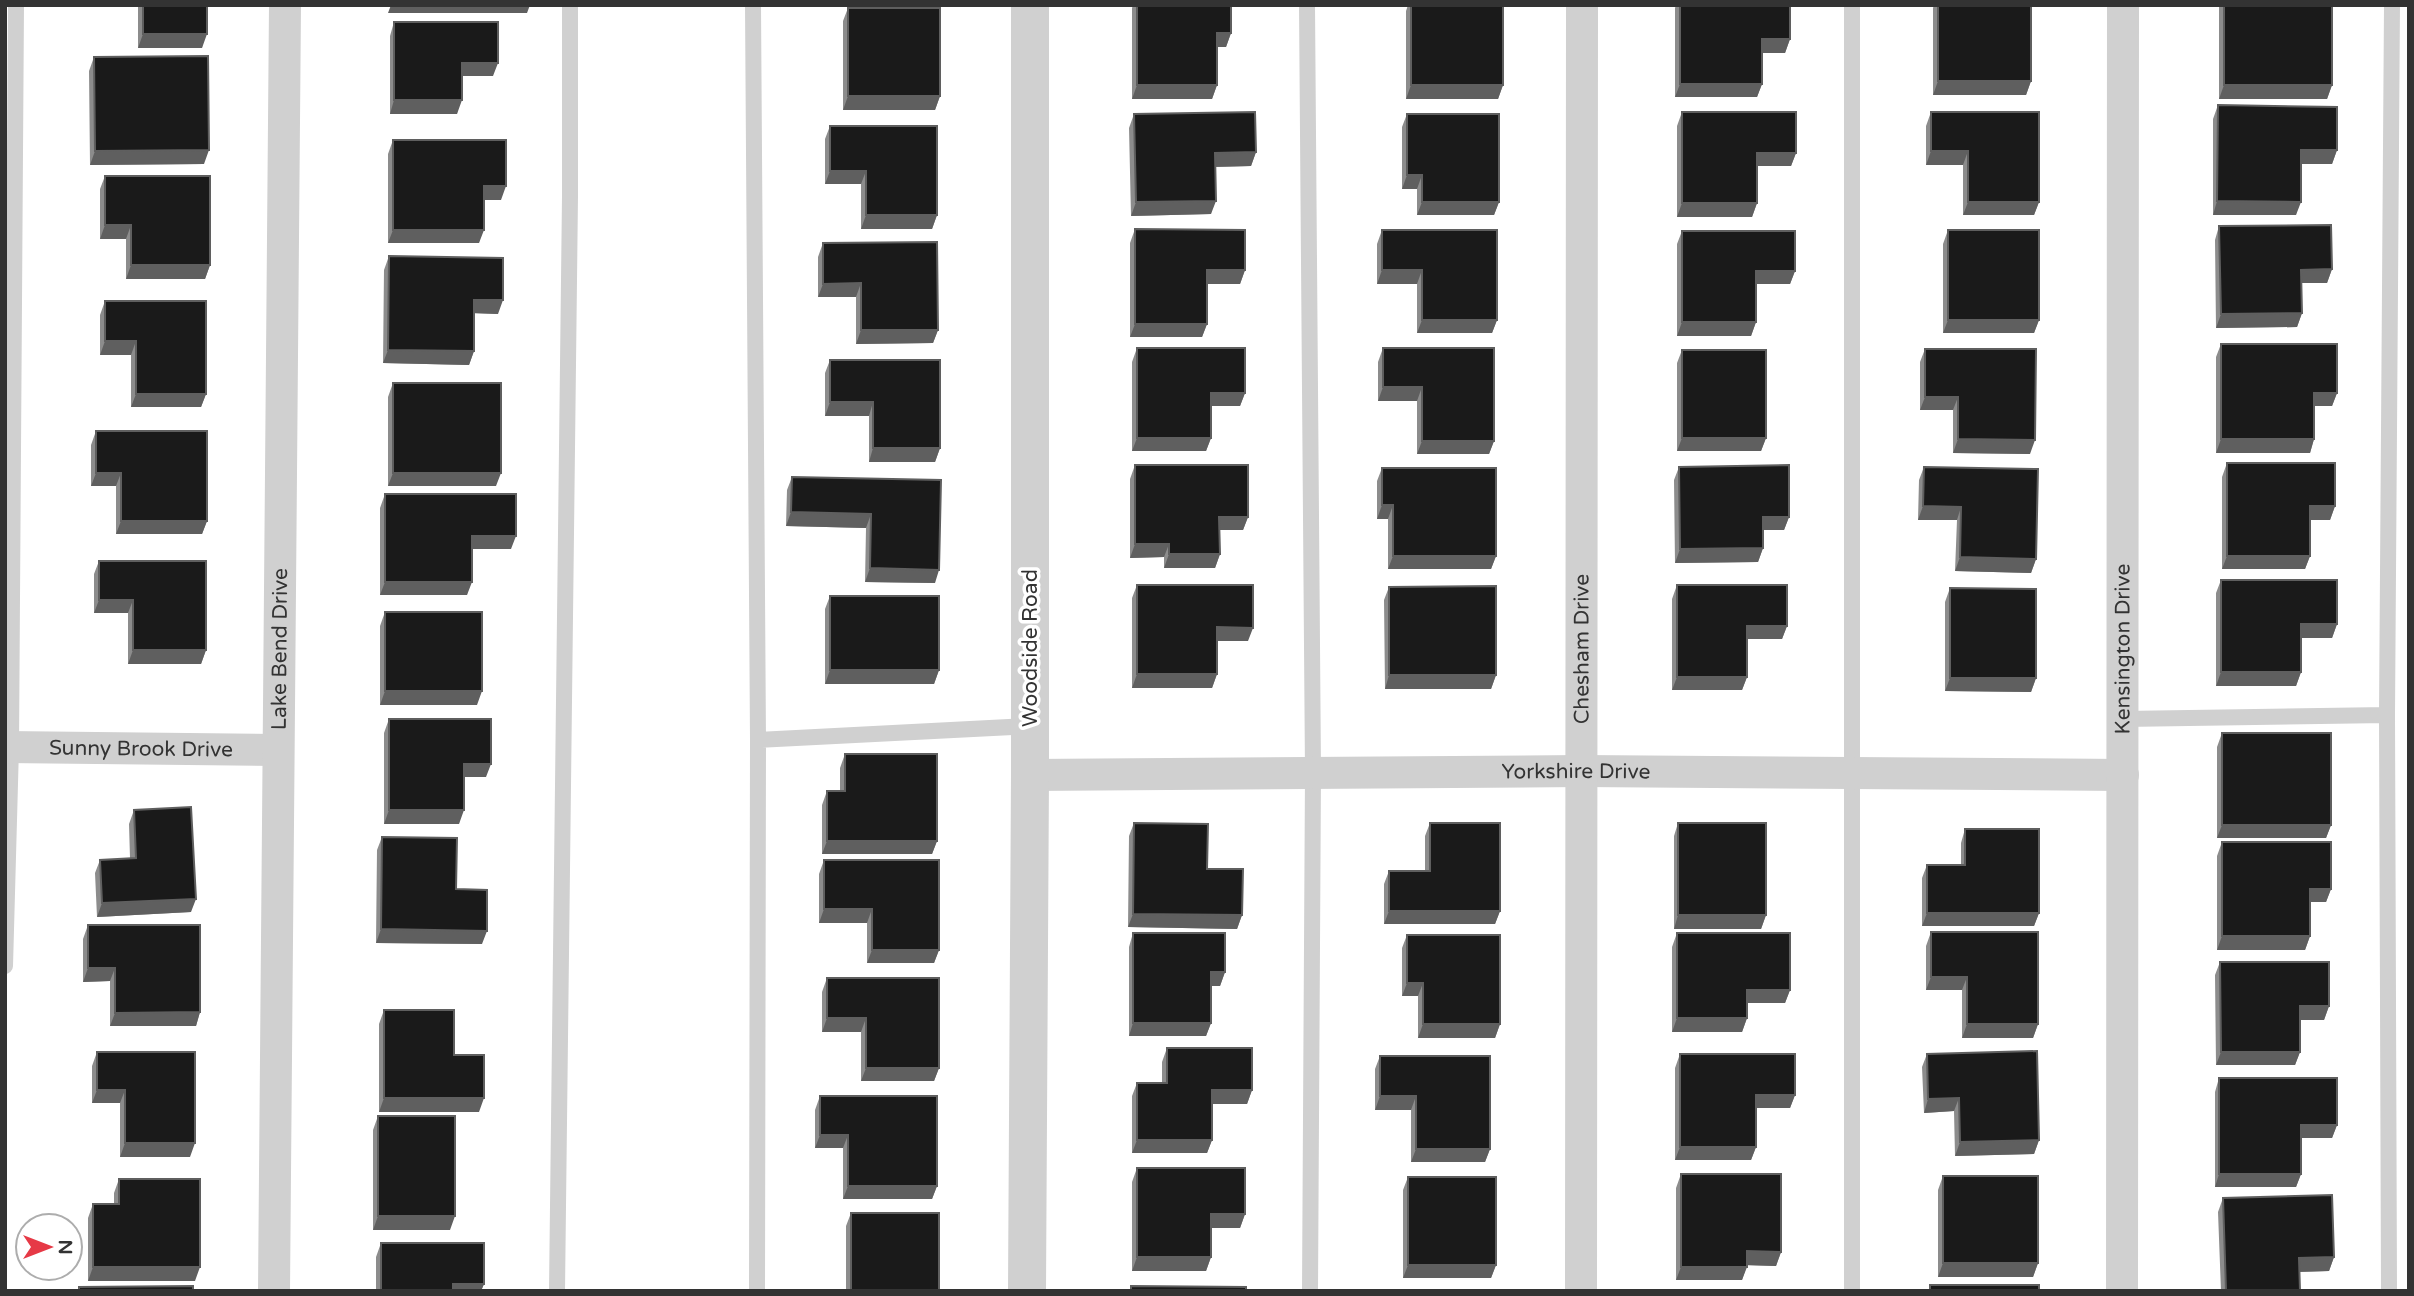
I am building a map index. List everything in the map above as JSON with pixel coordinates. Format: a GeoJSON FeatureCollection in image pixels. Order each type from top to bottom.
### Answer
{"type":"FeatureCollection","features":[{"type":"Feature","properties":{"kind":"street","name":"Lake Bend Drive"},"geometry":{"type":"LineString","coordinates":[[274,1291],[285,5]]}},
{"type":"Feature","properties":{"kind":"street","name":"Woodside Road"},"geometry":{"type":"LineString","coordinates":[[1027,1291],[1030,5]]}},
{"type":"Feature","properties":{"kind":"street","name":"Chesham Drive"},"geometry":{"type":"LineString","coordinates":[[1581,1291],[1582,5]]}},
{"type":"Feature","properties":{"kind":"street","name":"Kensington Drive"},"geometry":{"type":"LineString","coordinates":[[2122,1291],[2123,5]]}},
{"type":"Feature","properties":{"kind":"street","name":"Sunny Brook Drive"},"geometry":{"type":"LineString","coordinates":[[8,747],[278,750]]}},
{"type":"Feature","properties":{"kind":"street","name":"Yorkshire Drive"},"geometry":{"type":"LineString","coordinates":[[1030,775],[1582,771],[2123,775]]}},
{"type":"Feature","properties":{"kind":"lane"},"geometry":{"type":"LineString","coordinates":[[5,966],[16,5]]}},
{"type":"Feature","properties":{"kind":"lane"},"geometry":{"type":"LineString","coordinates":[[557,1291],[570,5]]}},
{"type":"Feature","properties":{"kind":"lane"},"geometry":{"type":"LineString","coordinates":[[753,5],[758,740],[757,1291]]}},
{"type":"Feature","properties":{"kind":"lane"},"geometry":{"type":"LineString","coordinates":[[1307,5],[1313,773],[1310,1291]]}},
{"type":"Feature","properties":{"kind":"lane"},"geometry":{"type":"LineString","coordinates":[[1852,5],[1852,1291]]}},
{"type":"Feature","properties":{"kind":"lane"},"geometry":{"type":"LineString","coordinates":[[2389,1291],[2387,715],[2392,5]]}},
{"type":"Feature","properties":{"kind":"lane"},"geometry":{"type":"LineString","coordinates":[[2123,719],[2387,715]]}},
{"type":"Feature","properties":{"kind":"lane"},"geometry":{"type":"LineString","coordinates":[[758,740],[1030,726]]}},
{"type":"Feature","properties":{"kind":"building"},"geometry":{"type":"Polygon","coordinates":[[[143,5],[207,5],[207,34],[143,34],[143,5]]]}},
{"type":"Feature","properties":{"kind":"building"},"geometry":{"type":"Polygon","coordinates":[[[1137,5],[1231,5],[1231,33],[1217,33],[1217,85],[1137,85],[1137,5]]]}},
{"type":"Feature","properties":{"kind":"building"},"geometry":{"type":"Polygon","coordinates":[[[1411,5],[1503,5],[1503,85],[1411,85],[1411,5]]]}},
{"type":"Feature","properties":{"kind":"building"},"geometry":{"type":"Polygon","coordinates":[[[1680,5],[1790,5],[1790,39],[1762,39],[1762,84],[1680,84],[1680,5]]]}},
{"type":"Feature","properties":{"kind":"building"},"geometry":{"type":"Polygon","coordinates":[[[1938,5],[2031,5],[2031,81],[1938,81],[1938,5]]]}},
{"type":"Feature","properties":{"kind":"building"},"geometry":{"type":"Polygon","coordinates":[[[2224,5],[2332,5],[2332,85],[2224,85],[2224,5]]]}},
{"type":"Feature","properties":{"kind":"building"},"geometry":{"type":"Polygon","coordinates":[[[848,8],[940,8],[940,96],[848,96],[848,8]]]}},
{"type":"Feature","properties":{"kind":"building"},"geometry":{"type":"Polygon","coordinates":[[[394,22],[498,22],[498,63],[462,63],[462,100],[394,100],[394,22]]]}},
{"type":"Feature","properties":{"kind":"building"},"geometry":{"type":"Polygon","coordinates":[[[208,56],[209,150],[95,151],[94,57],[208,56]]]}},
{"type":"Feature","properties":{"kind":"building"},"geometry":{"type":"Polygon","coordinates":[[[2218,105],[2337,107],[2337,150],[2301,150],[2301,202],[2217,201],[2218,105]]]}},
{"type":"Feature","properties":{"kind":"building"},"geometry":{"type":"Polygon","coordinates":[[[1255,112],[1256,152],[1215,153],[1216,201],[1136,202],[1134,114],[1255,112]]]}},
{"type":"Feature","properties":{"kind":"building"},"geometry":{"type":"Polygon","coordinates":[[[1682,112],[1796,112],[1796,153],[1757,153],[1757,203],[1682,203],[1682,112]]]}},
{"type":"Feature","properties":{"kind":"building"},"geometry":{"type":"Polygon","coordinates":[[[1931,112],[2039,112],[2039,202],[1968,202],[1968,151],[1931,151],[1931,112]]]}},
{"type":"Feature","properties":{"kind":"building"},"geometry":{"type":"Polygon","coordinates":[[[1407,114],[1499,114],[1499,202],[1422,202],[1422,175],[1407,175],[1407,114]]]}},
{"type":"Feature","properties":{"kind":"building"},"geometry":{"type":"Polygon","coordinates":[[[830,126],[937,126],[937,215],[866,215],[866,171],[830,171],[830,126]]]}},
{"type":"Feature","properties":{"kind":"building"},"geometry":{"type":"Polygon","coordinates":[[[393,140],[506,140],[506,186],[484,186],[484,230],[393,230],[393,140]]]}},
{"type":"Feature","properties":{"kind":"building"},"geometry":{"type":"Polygon","coordinates":[[[105,176],[210,176],[210,265],[131,265],[131,225],[105,225],[105,176]]]}},
{"type":"Feature","properties":{"kind":"building"},"geometry":{"type":"Polygon","coordinates":[[[2331,225],[2332,269],[2301,270],[2302,313],[2221,314],[2219,226],[2331,225]]]}},
{"type":"Feature","properties":{"kind":"building"},"geometry":{"type":"Polygon","coordinates":[[[1135,229],[1245,230],[1245,270],[1207,270],[1207,324],[1135,324],[1135,229]]]}},
{"type":"Feature","properties":{"kind":"building"},"geometry":{"type":"Polygon","coordinates":[[[1382,230],[1497,230],[1497,320],[1422,320],[1422,270],[1382,270],[1382,230]]]}},
{"type":"Feature","properties":{"kind":"building"},"geometry":{"type":"Polygon","coordinates":[[[1948,230],[2039,230],[2039,320],[1948,320],[1948,230]]]}},
{"type":"Feature","properties":{"kind":"building"},"geometry":{"type":"Polygon","coordinates":[[[1682,231],[1795,231],[1795,271],[1756,271],[1756,322],[1682,322],[1682,231]]]}},
{"type":"Feature","properties":{"kind":"building"},"geometry":{"type":"Polygon","coordinates":[[[937,242],[938,330],[861,330],[861,283],[823,284],[823,243],[937,242]]]}},
{"type":"Feature","properties":{"kind":"building"},"geometry":{"type":"Polygon","coordinates":[[[389,256],[503,258],[503,300],[474,300],[474,351],[388,350],[389,256]]]}},
{"type":"Feature","properties":{"kind":"building"},"geometry":{"type":"Polygon","coordinates":[[[105,301],[206,301],[206,394],[136,394],[136,341],[105,341],[105,301]]]}},
{"type":"Feature","properties":{"kind":"building"},"geometry":{"type":"Polygon","coordinates":[[[2221,344],[2337,344],[2337,393],[2314,393],[2314,439],[2221,439],[2221,344]]]}},
{"type":"Feature","properties":{"kind":"building"},"geometry":{"type":"Polygon","coordinates":[[[1137,348],[1245,348],[1245,393],[1211,393],[1211,438],[1137,438],[1137,348]]]}},
{"type":"Feature","properties":{"kind":"building"},"geometry":{"type":"Polygon","coordinates":[[[1383,348],[1494,348],[1494,441],[1422,441],[1422,387],[1383,387],[1383,348]]]}},
{"type":"Feature","properties":{"kind":"building"},"geometry":{"type":"Polygon","coordinates":[[[1925,349],[2036,349],[2035,440],[1958,439],[1958,397],[1925,397],[1925,349]]]}},
{"type":"Feature","properties":{"kind":"building"},"geometry":{"type":"Polygon","coordinates":[[[1682,350],[1766,350],[1766,438],[1682,438],[1682,350]]]}},
{"type":"Feature","properties":{"kind":"building"},"geometry":{"type":"Polygon","coordinates":[[[830,360],[940,360],[940,448],[873,448],[873,402],[830,402],[830,360]]]}},
{"type":"Feature","properties":{"kind":"building"},"geometry":{"type":"Polygon","coordinates":[[[393,383],[501,383],[501,473],[393,473],[393,383]]]}},
{"type":"Feature","properties":{"kind":"building"},"geometry":{"type":"Polygon","coordinates":[[[96,431],[207,431],[207,521],[121,521],[121,473],[96,473],[96,431]]]}},
{"type":"Feature","properties":{"kind":"building"},"geometry":{"type":"Polygon","coordinates":[[[2227,463],[2335,463],[2335,506],[2310,506],[2310,556],[2227,556],[2227,463]]]}},
{"type":"Feature","properties":{"kind":"building"},"geometry":{"type":"Polygon","coordinates":[[[1135,465],[1248,465],[1248,517],[1219,517],[1220,554],[1169,554],[1169,544],[1135,544],[1135,465]]]}},
{"type":"Feature","properties":{"kind":"building"},"geometry":{"type":"Polygon","coordinates":[[[1789,465],[1789,517],[1763,517],[1763,548],[1680,549],[1679,467],[1789,465]]]}},
{"type":"Feature","properties":{"kind":"building"},"geometry":{"type":"Polygon","coordinates":[[[1924,467],[2038,469],[2036,559],[1960,557],[1961,507],[1923,506],[1924,467]]]}},
{"type":"Feature","properties":{"kind":"building"},"geometry":{"type":"Polygon","coordinates":[[[1382,468],[1496,468],[1496,556],[1393,556],[1393,505],[1382,505],[1382,468]]]}},
{"type":"Feature","properties":{"kind":"building"},"geometry":{"type":"Polygon","coordinates":[[[792,477],[941,480],[939,570],[870,568],[871,514],[791,512],[792,477]]]}},
{"type":"Feature","properties":{"kind":"building"},"geometry":{"type":"Polygon","coordinates":[[[385,494],[516,494],[516,536],[472,536],[472,582],[385,582],[385,494]]]}},
{"type":"Feature","properties":{"kind":"building"},"geometry":{"type":"Polygon","coordinates":[[[99,561],[206,561],[206,650],[133,650],[133,600],[99,600],[99,561]]]}},
{"type":"Feature","properties":{"kind":"building"},"geometry":{"type":"Polygon","coordinates":[[[2221,580],[2337,580],[2337,624],[2301,624],[2301,672],[2221,672],[2221,580]]]}},
{"type":"Feature","properties":{"kind":"building"},"geometry":{"type":"Polygon","coordinates":[[[1137,585],[1253,585],[1253,628],[1217,627],[1217,674],[1137,674],[1137,585]]]}},
{"type":"Feature","properties":{"kind":"building"},"geometry":{"type":"Polygon","coordinates":[[[1677,585],[1787,585],[1787,626],[1747,626],[1747,677],[1677,677],[1677,585]]]}},
{"type":"Feature","properties":{"kind":"building"},"geometry":{"type":"Polygon","coordinates":[[[1496,586],[1496,675],[1389,675],[1389,587],[1496,586]]]}},
{"type":"Feature","properties":{"kind":"building"},"geometry":{"type":"Polygon","coordinates":[[[1950,588],[2036,589],[2036,678],[1950,678],[1950,588]]]}},
{"type":"Feature","properties":{"kind":"building"},"geometry":{"type":"Polygon","coordinates":[[[830,596],[939,596],[939,670],[830,670],[830,596]]]}},
{"type":"Feature","properties":{"kind":"building"},"geometry":{"type":"Polygon","coordinates":[[[385,612],[482,612],[482,691],[385,691],[385,612]]]}},
{"type":"Feature","properties":{"kind":"building"},"geometry":{"type":"Polygon","coordinates":[[[389,719],[491,719],[491,764],[464,764],[464,810],[389,810],[389,719]]]}},
{"type":"Feature","properties":{"kind":"building"},"geometry":{"type":"Polygon","coordinates":[[[2222,733],[2331,733],[2331,825],[2222,825],[2222,733]]]}},
{"type":"Feature","properties":{"kind":"building"},"geometry":{"type":"Polygon","coordinates":[[[845,754],[937,754],[937,841],[827,841],[827,791],[845,791],[845,754]]]}},
{"type":"Feature","properties":{"kind":"building"},"geometry":{"type":"Polygon","coordinates":[[[191,807],[196,899],[102,903],[100,860],[136,858],[134,810],[191,807]]]}},
{"type":"Feature","properties":{"kind":"building"},"geometry":{"type":"Polygon","coordinates":[[[1134,823],[1208,824],[1207,869],[1243,869],[1242,915],[1133,914],[1134,823]]]}},
{"type":"Feature","properties":{"kind":"building"},"geometry":{"type":"Polygon","coordinates":[[[1430,823],[1500,823],[1500,911],[1389,911],[1389,871],[1430,871],[1430,823]]]}},
{"type":"Feature","properties":{"kind":"building"},"geometry":{"type":"Polygon","coordinates":[[[1678,823],[1766,823],[1766,915],[1678,915],[1678,823]]]}},
{"type":"Feature","properties":{"kind":"building"},"geometry":{"type":"Polygon","coordinates":[[[1965,829],[2039,829],[2039,913],[1927,913],[1927,865],[1965,865],[1965,829]]]}},
{"type":"Feature","properties":{"kind":"building"},"geometry":{"type":"Polygon","coordinates":[[[382,837],[457,838],[456,889],[487,890],[487,931],[381,929],[382,837]]]}},
{"type":"Feature","properties":{"kind":"building"},"geometry":{"type":"Polygon","coordinates":[[[2222,842],[2331,842],[2331,889],[2310,889],[2310,936],[2222,936],[2222,842]]]}},
{"type":"Feature","properties":{"kind":"building"},"geometry":{"type":"Polygon","coordinates":[[[824,860],[939,860],[939,950],[872,950],[872,909],[824,909],[824,860]]]}},
{"type":"Feature","properties":{"kind":"building"},"geometry":{"type":"Polygon","coordinates":[[[88,925],[200,925],[200,1012],[115,1013],[115,968],[88,968],[88,925]]]}},
{"type":"Feature","properties":{"kind":"building"},"geometry":{"type":"Polygon","coordinates":[[[1931,932],[2038,932],[2038,1024],[1967,1024],[1967,977],[1931,977],[1931,932]]]}},
{"type":"Feature","properties":{"kind":"building"},"geometry":{"type":"Polygon","coordinates":[[[1133,933],[1225,933],[1225,972],[1211,972],[1211,1023],[1133,1023],[1133,933]]]}},
{"type":"Feature","properties":{"kind":"building"},"geometry":{"type":"Polygon","coordinates":[[[1677,933],[1790,933],[1790,990],[1747,990],[1747,1018],[1677,1018],[1677,933]]]}},
{"type":"Feature","properties":{"kind":"building"},"geometry":{"type":"Polygon","coordinates":[[[1407,935],[1500,935],[1500,1024],[1423,1024],[1423,983],[1407,983],[1407,935]]]}},
{"type":"Feature","properties":{"kind":"building"},"geometry":{"type":"Polygon","coordinates":[[[2220,962],[2329,962],[2329,1006],[2300,1006],[2300,1052],[2221,1052],[2220,962]]]}},
{"type":"Feature","properties":{"kind":"building"},"geometry":{"type":"Polygon","coordinates":[[[827,978],[939,978],[939,1068],[866,1068],[866,1018],[827,1018],[827,978]]]}},
{"type":"Feature","properties":{"kind":"building"},"geometry":{"type":"Polygon","coordinates":[[[384,1010],[454,1010],[454,1055],[484,1055],[484,1098],[384,1098],[384,1010]]]}},
{"type":"Feature","properties":{"kind":"building"},"geometry":{"type":"Polygon","coordinates":[[[1167,1048],[1252,1048],[1252,1090],[1212,1090],[1212,1140],[1137,1140],[1137,1083],[1167,1083],[1167,1048]]]}},
{"type":"Feature","properties":{"kind":"building"},"geometry":{"type":"Polygon","coordinates":[[[2037,1051],[2039,1140],[1960,1142],[1959,1098],[1928,1099],[1927,1054],[2037,1051]]]}},
{"type":"Feature","properties":{"kind":"building"},"geometry":{"type":"Polygon","coordinates":[[[97,1052],[195,1052],[195,1143],[125,1143],[125,1090],[97,1090],[97,1052]]]}},
{"type":"Feature","properties":{"kind":"building"},"geometry":{"type":"Polygon","coordinates":[[[1680,1054],[1795,1054],[1795,1095],[1756,1095],[1756,1147],[1680,1147],[1680,1054]]]}},
{"type":"Feature","properties":{"kind":"building"},"geometry":{"type":"Polygon","coordinates":[[[1380,1056],[1490,1056],[1490,1149],[1416,1149],[1416,1096],[1380,1096],[1380,1056]]]}},
{"type":"Feature","properties":{"kind":"building"},"geometry":{"type":"Polygon","coordinates":[[[2219,1078],[2337,1078],[2337,1125],[2301,1125],[2301,1174],[2219,1174],[2219,1078]]]}},
{"type":"Feature","properties":{"kind":"building"},"geometry":{"type":"Polygon","coordinates":[[[820,1096],[937,1096],[937,1186],[848,1186],[848,1135],[820,1135],[820,1096]]]}},
{"type":"Feature","properties":{"kind":"building"},"geometry":{"type":"Polygon","coordinates":[[[378,1116],[455,1116],[455,1216],[378,1216],[378,1116]]]}},
{"type":"Feature","properties":{"kind":"building"},"geometry":{"type":"Polygon","coordinates":[[[1137,1168],[1245,1168],[1245,1214],[1211,1214],[1211,1257],[1137,1257],[1137,1168]]]}},
{"type":"Feature","properties":{"kind":"building"},"geometry":{"type":"Polygon","coordinates":[[[1681,1174],[1781,1174],[1781,1252],[1747,1251],[1747,1267],[1681,1267],[1681,1174]]]}},
{"type":"Feature","properties":{"kind":"building"},"geometry":{"type":"Polygon","coordinates":[[[1943,1176],[2038,1176],[2038,1263],[1943,1263],[1943,1176]]]}},
{"type":"Feature","properties":{"kind":"building"},"geometry":{"type":"Polygon","coordinates":[[[1408,1177],[1496,1177],[1496,1265],[1408,1265],[1408,1177]]]}},
{"type":"Feature","properties":{"kind":"building"},"geometry":{"type":"Polygon","coordinates":[[[119,1179],[200,1179],[200,1267],[93,1267],[93,1204],[119,1204],[119,1179]]]}},
{"type":"Feature","properties":{"kind":"building"},"geometry":{"type":"Polygon","coordinates":[[[2332,1195],[2334,1257],[2299,1258],[2300,1291],[2226,1291],[2223,1198],[2332,1195]]]}},
{"type":"Feature","properties":{"kind":"building"},"geometry":{"type":"Polygon","coordinates":[[[851,1213],[939,1213],[939,1291],[851,1291],[851,1213]]]}},
{"type":"Feature","properties":{"kind":"building"},"geometry":{"type":"Polygon","coordinates":[[[381,1243],[484,1243],[484,1284],[453,1284],[453,1291],[381,1291],[381,1243]]]}},
{"type":"Feature","properties":{"kind":"building"},"geometry":{"type":"Polygon","coordinates":[[[1930,1285],[2039,1285],[2039,1291],[1930,1291],[1930,1285]]]}},
{"type":"Feature","properties":{"kind":"building"},"geometry":{"type":"Polygon","coordinates":[[[193,1286],[193,1291],[79,1291],[79,1287],[193,1286]]]}},
{"type":"Feature","properties":{"kind":"building"},"geometry":{"type":"Polygon","coordinates":[[[1131,1286],[1246,1287],[1246,1291],[1131,1291],[1131,1286]]]}}]}
